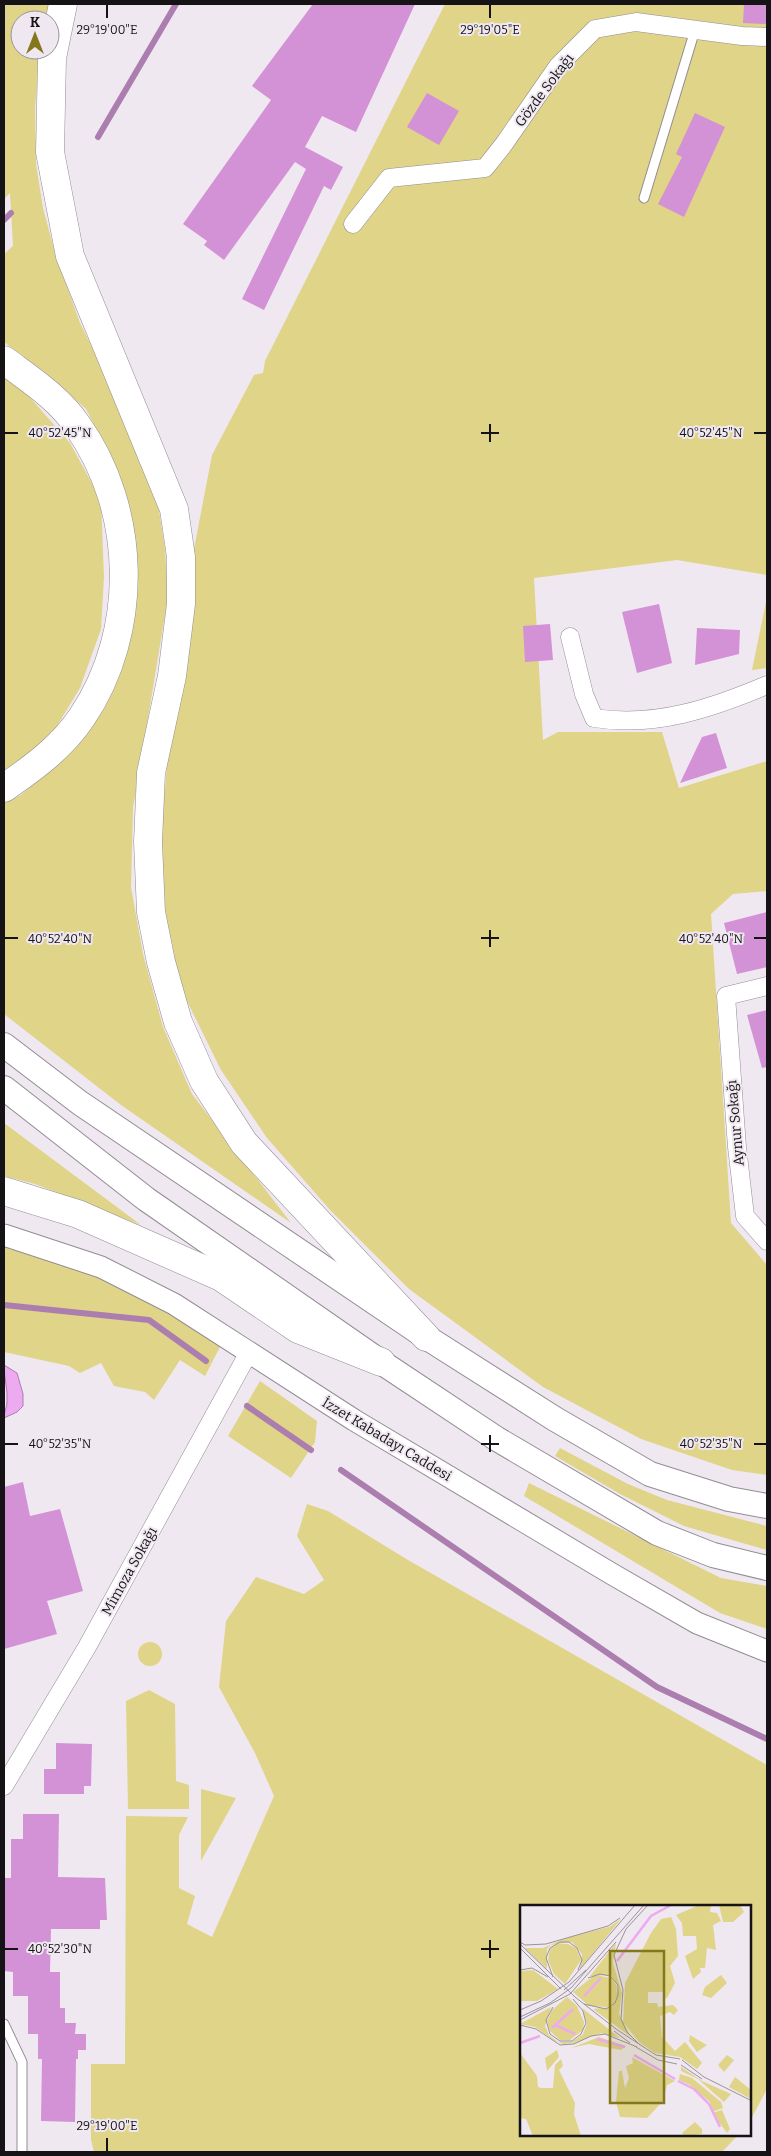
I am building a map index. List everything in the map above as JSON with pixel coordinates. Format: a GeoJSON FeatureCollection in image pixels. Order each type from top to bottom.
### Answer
{"type":"FeatureCollection","features":[{"type":"Feature","properties":{"kind":"highway"},"geometry":{"type":"LineString","coordinates":[[63,4],[52,58],[50,152],[70,256],[174,509],[181,557],[179,622],[172,676],[151,773],[149,812],[148,842],[151,912],[161,962],[178,1022],[204,1081],[244,1144],[426,1337]]}},
{"type":"Feature","properties":{"kind":"highway"},"geometry":{"type":"LineString","coordinates":[[4,360],[53,399],[76,423],[94,451],[116,506],[124,552],[122,609],[113,647],[104,674],[86,710],[52,752],[4,788]]}},
{"type":"Feature","properties":{"kind":"highway"},"geometry":{"type":"LineString","coordinates":[[4,1192],[78,1214],[221,1277],[298,1329],[381,1362]]}},
{"type":"Feature","properties":{"kind":"main road"},"geometry":{"type":"LineString","coordinates":[[4,1045],[80,1104],[426,1337],[555,1419],[650,1474],[720,1496],[767,1506]]}},
{"type":"Feature","properties":{"kind":"main road"},"geometry":{"type":"LineString","coordinates":[[4,1088],[146,1199],[381,1362],[497,1439],[656,1533],[694,1549],[767,1568]]}},
{"type":"Feature","properties":{"kind":"street","name":"Gözde Sokağı"},"geometry":{"type":"LineString","coordinates":[[353,224],[389,178],[485,168],[558,66],[595,29],[636,22],[742,36],[767,37]]}},
{"type":"Feature","properties":{"kind":"street"},"geometry":{"type":"LineString","coordinates":[[570,637],[584,694],[594,718],[618,722],[683,715],[740,697],[767,685]]}},
{"type":"Feature","properties":{"kind":"street","name":"Aynur Sokağı"},"geometry":{"type":"LineString","coordinates":[[767,986],[726,996],[737,1147],[745,1216],[767,1241]]}},
{"type":"Feature","properties":{"kind":"street","name":"İzzet Kabadayı Caddesi"},"geometry":{"type":"LineString","coordinates":[[4,1235],[108,1271],[174,1304],[354,1420],[696,1623],[767,1651]]}},
{"type":"Feature","properties":{"kind":"street","name":"Mimoza Sokağı"},"geometry":{"type":"LineString","coordinates":[[4,1786],[87,1647],[249,1352]]}},
{"type":"Feature","properties":{"kind":"lane"},"geometry":{"type":"LineString","coordinates":[[644,198],[695,30]]}},
{"type":"Feature","properties":{"kind":"lane"},"geometry":{"type":"LineString","coordinates":[[4,2024],[22,2062],[22,2152]]}},
{"type":"Feature","properties":{"kind":"shaded area"},"geometry":{"type":"Polygon","coordinates":[[[4,4],[50,4],[49,10],[10,10],[10,60],[39,60],[35,108],[36,164],[43,208],[55,253],[80,323],[114,392],[158,504],[165,549],[168,597],[133,808],[131,887],[143,954],[163,1027],[192,1094],[291,1223],[121,1105],[4,1014],[4,803],[21,795],[72,750],[110,686],[136,609],[129,508],[117,470],[86,409],[43,371],[4,342],[4,254],[13,246],[10,193],[4,199],[4,4]]]}},
{"type":"Feature","properties":{"kind":"shaded area"},"geometry":{"type":"Polygon","coordinates":[[[445,4],[767,4],[767,575],[677,560],[534,578],[543,740],[558,732],[662,732],[679,788],[767,761],[767,891],[733,894],[711,914],[731,1223],[767,1265],[767,1475],[732,1470],[641,1439],[543,1387],[409,1289],[331,1211],[267,1138],[221,1070],[186,999],[168,939],[159,855],[167,765],[181,689],[194,549],[212,455],[254,375],[263,373],[265,361],[445,4]]]}},
{"type":"Feature","properties":{"kind":"shaded area"},"geometry":{"type":"Polygon","coordinates":[[[4,373],[12,377],[70,443],[101,500],[104,577],[101,629],[80,688],[49,739],[4,773],[4,373]]]}},
{"type":"Feature","properties":{"kind":"shaded area"},"geometry":{"type":"Polygon","coordinates":[[[767,597],[767,668],[752,670],[767,597]]]}},
{"type":"Feature","properties":{"kind":"shaded area"},"geometry":{"type":"Polygon","coordinates":[[[4,1123],[141,1225],[35,1184],[4,1176],[4,1123]]]}},
{"type":"Feature","properties":{"kind":"shaded area"},"geometry":{"type":"Polygon","coordinates":[[[4,1244],[116,1283],[198,1320],[221,1345],[205,1376],[180,1360],[154,1400],[145,1392],[114,1386],[101,1363],[80,1373],[69,1366],[4,1352],[4,1244]]]}},
{"type":"Feature","properties":{"kind":"shaded area"},"geometry":{"type":"Polygon","coordinates":[[[4,1365],[17,1373],[23,1394],[23,1406],[17,1412],[4,1418],[7,1397],[4,1365]]]}},
{"type":"Feature","properties":{"kind":"shaded area"},"geometry":{"type":"Polygon","coordinates":[[[260,1381],[317,1421],[315,1442],[291,1478],[228,1436],[260,1381]]]}},
{"type":"Feature","properties":{"kind":"shaded area"},"geometry":{"type":"Polygon","coordinates":[[[560,1448],[628,1484],[667,1500],[767,1526],[767,1550],[684,1526],[620,1494],[555,1456],[560,1448]]]}},
{"type":"Feature","properties":{"kind":"shaded area"},"geometry":{"type":"Polygon","coordinates":[[[529,1483],[721,1578],[767,1586],[767,1629],[720,1613],[524,1496],[529,1483]]]}},
{"type":"Feature","properties":{"kind":"shaded area"},"geometry":{"type":"Polygon","coordinates":[[[307,1504],[328,1511],[408,1560],[767,1765],[767,2089],[751,2119],[751,1905],[520,1905],[520,2136],[737,2136],[722,2152],[94,2152],[91,2140],[91,2064],[125,2064],[126,1816],[188,1817],[179,1835],[179,1888],[195,1896],[187,1924],[212,1937],[274,1796],[255,1753],[219,1687],[226,1621],[256,1577],[304,1594],[324,1580],[297,1536],[307,1504]]]}},
{"type":"Feature","properties":{"kind":"shaded area"},"geometry":{"type":"Polygon","coordinates":[[[150,1642],[155,1643],[161,1649],[161,1659],[155,1665],[150,1666],[145,1665],[139,1659],[138,1654],[139,1649],[145,1643],[150,1642]]]}},
{"type":"Feature","properties":{"kind":"shaded area"},"geometry":{"type":"Polygon","coordinates":[[[149,1690],[175,1704],[176,1781],[189,1785],[189,1809],[128,1809],[126,1701],[149,1690]]]}},
{"type":"Feature","properties":{"kind":"shaded area"},"geometry":{"type":"Polygon","coordinates":[[[201,1789],[236,1798],[201,1861],[201,1789]]]}},
{"type":"Feature","properties":{"kind":"building"},"geometry":{"type":"Polygon","coordinates":[[[313,4],[415,4],[356,132],[322,116],[305,147],[343,167],[331,190],[324,186],[264,310],[242,299],[306,169],[295,162],[224,260],[204,245],[207,241],[183,224],[271,100],[252,86],[313,4]]]}},
{"type":"Feature","properties":{"kind":"building"},"geometry":{"type":"Polygon","coordinates":[[[744,4],[767,4],[767,24],[743,23],[744,4]]]}},
{"type":"Feature","properties":{"kind":"building"},"geometry":{"type":"Polygon","coordinates":[[[427,93],[459,111],[439,145],[407,127],[427,93]]]}},
{"type":"Feature","properties":{"kind":"building"},"geometry":{"type":"Polygon","coordinates":[[[695,113],[725,127],[684,217],[658,204],[682,157],[676,154],[695,113]]]}},
{"type":"Feature","properties":{"kind":"building"},"geometry":{"type":"Polygon","coordinates":[[[659,604],[672,663],[637,673],[622,612],[659,604]]]}},
{"type":"Feature","properties":{"kind":"building"},"geometry":{"type":"Polygon","coordinates":[[[550,624],[553,660],[525,662],[523,626],[550,624]]]}},
{"type":"Feature","properties":{"kind":"building"},"geometry":{"type":"Polygon","coordinates":[[[697,628],[740,630],[739,654],[695,665],[697,628]]]}},
{"type":"Feature","properties":{"kind":"building"},"geometry":{"type":"Polygon","coordinates":[[[716,733],[727,768],[680,783],[702,737],[716,733]]]}},
{"type":"Feature","properties":{"kind":"building"},"geometry":{"type":"Polygon","coordinates":[[[767,912],[767,967],[737,974],[724,923],[767,912]]]}},
{"type":"Feature","properties":{"kind":"building"},"geometry":{"type":"Polygon","coordinates":[[[767,1010],[767,1067],[762,1068],[747,1015],[767,1010]]]}},
{"type":"Feature","properties":{"kind":"building"},"geometry":{"type":"Polygon","coordinates":[[[23,1482],[30,1516],[60,1509],[83,1591],[47,1601],[57,1634],[4,1649],[4,1487],[23,1482]]]}},
{"type":"Feature","properties":{"kind":"building"},"geometry":{"type":"Polygon","coordinates":[[[56,1743],[92,1744],[91,1786],[84,1786],[84,1794],[44,1794],[44,1769],[56,1769],[56,1743]]]}},
{"type":"Feature","properties":{"kind":"building"},"geometry":{"type":"Polygon","coordinates":[[[23,1814],[59,1814],[58,1877],[105,1878],[107,1920],[100,1920],[100,1929],[51,1929],[50,1972],[60,1972],[60,2008],[65,2008],[65,2023],[76,2023],[75,2034],[86,2034],[86,2050],[78,2050],[78,2059],[76,2059],[75,2122],[41,2121],[42,2059],[38,2059],[38,2034],[28,2034],[28,1996],[13,1996],[13,1972],[4,1971],[4,1878],[11,1878],[11,1839],[23,1839],[23,1814]]]}},
{"type":"Feature","properties":{"kind":"waterway"},"geometry":{"type":"LineString","coordinates":[[98,137],[176,4]]}},
{"type":"Feature","properties":{"kind":"waterway"},"geometry":{"type":"LineString","coordinates":[[4,220],[11,213]]}},
{"type":"Feature","properties":{"kind":"waterway"},"geometry":{"type":"LineString","coordinates":[[4,1305],[149,1320],[206,1361]]}},
{"type":"Feature","properties":{"kind":"waterway"},"geometry":{"type":"LineString","coordinates":[[247,1406],[311,1450]]}},
{"type":"Feature","properties":{"kind":"waterway"},"geometry":{"type":"LineString","coordinates":[[341,1470],[657,1687],[767,1739]]}}]}
